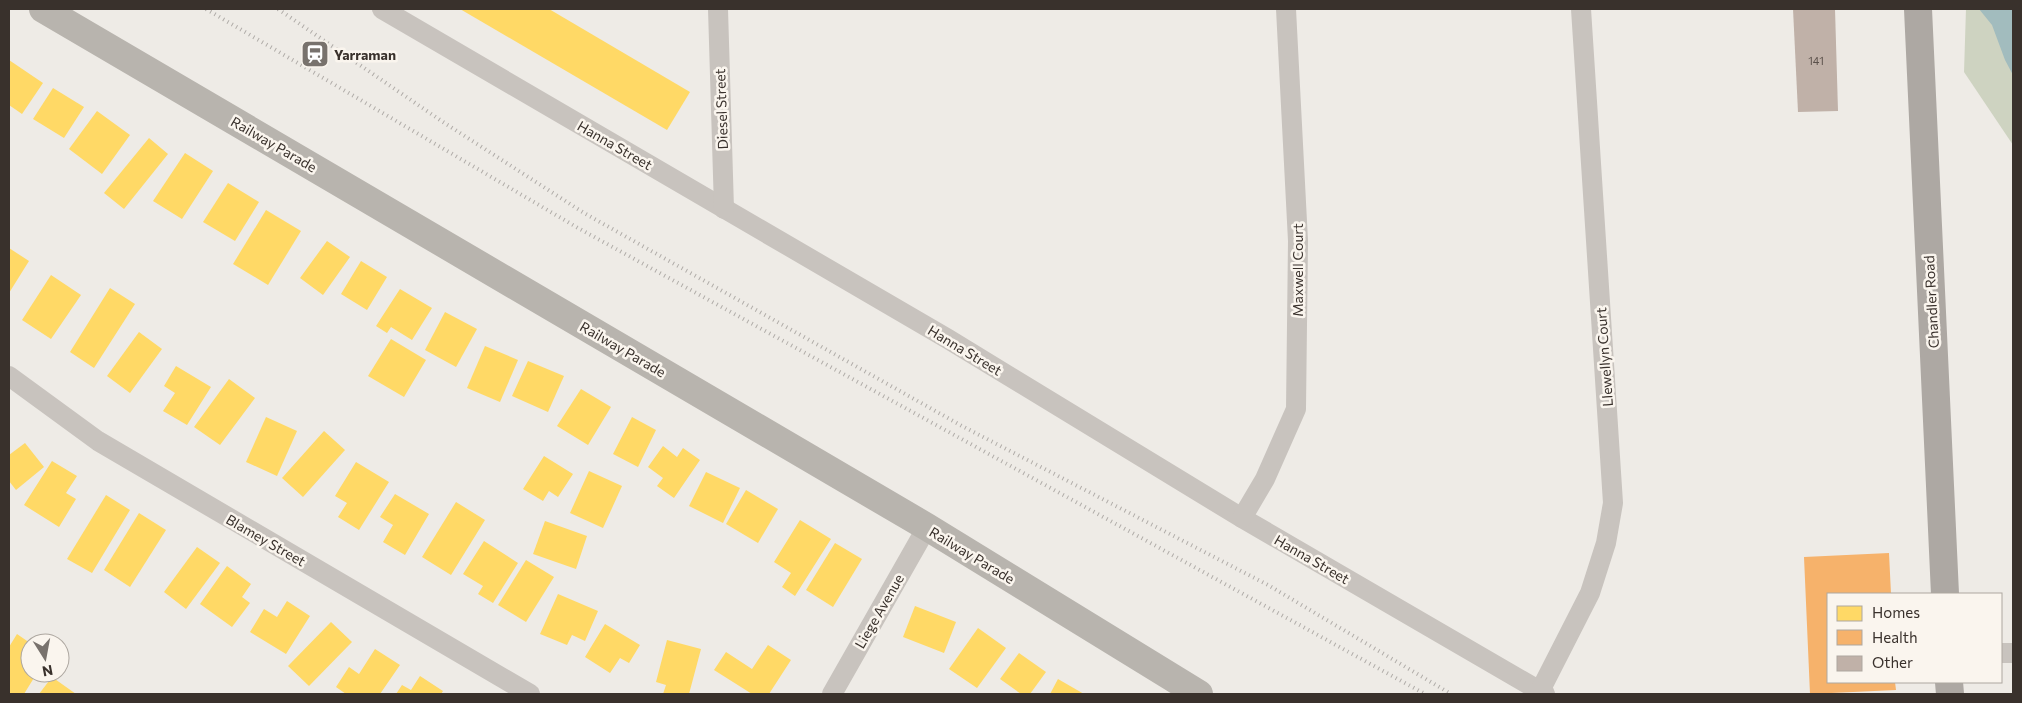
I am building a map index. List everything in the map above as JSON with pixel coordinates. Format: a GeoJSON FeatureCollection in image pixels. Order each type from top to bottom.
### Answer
{"type":"FeatureCollection","features":[{"type":"Feature","properties":{"kind":"main road","name":"Railway Parade"},"geometry":{"type":"LineString","coordinates":[[43,9],[927,527],[1200,694]]}},
{"type":"Feature","properties":{"kind":"main road","name":"Chandler Road"},"geometry":{"type":"LineString","coordinates":[[1918,9],[1945,593]]}},
{"type":"Feature","properties":{"kind":"street","name":"Hanna Street"},"geometry":{"type":"LineString","coordinates":[[382,9],[415,17],[724,209],[948,339],[1242,518],[1543,693]]}},
{"type":"Feature","properties":{"kind":"street","name":"Diesel Street"},"geometry":{"type":"LineString","coordinates":[[718,9],[724,209]]}},
{"type":"Feature","properties":{"kind":"street","name":"Maxwell Court"},"geometry":{"type":"LineString","coordinates":[[1242,518],[1265,479],[1296,409],[1298,241],[1286,9]]}},
{"type":"Feature","properties":{"kind":"street","name":"Llewellyn Court"},"geometry":{"type":"LineString","coordinates":[[1543,693],[1590,593],[1606,543],[1613,503],[1580,9]]}},
{"type":"Feature","properties":{"kind":"street","name":"Blamey Street"},"geometry":{"type":"LineString","coordinates":[[9,376],[98,441],[530,694]]}},
{"type":"Feature","properties":{"kind":"street","name":"Liege Avenue"},"geometry":{"type":"LineString","coordinates":[[832,694],[927,527]]}},
{"type":"Feature","properties":{"kind":"green space"},"geometry":{"type":"Polygon","coordinates":[[[1966,9],[2013,9],[2013,145],[1964,72],[1966,9]]]}},
{"type":"Feature","properties":{"kind":"water"},"geometry":{"type":"Polygon","coordinates":[[[1979,9],[2013,9],[2013,75],[2005,60],[1992,25],[1979,9]]]}},
{"type":"Feature","properties":{"kind":"building: Homes"},"geometry":{"type":"Polygon","coordinates":[[[460,9],[549,9],[690,92],[667,130],[460,9]]]}},
{"type":"Feature","properties":{"kind":"building: Homes"},"geometry":{"type":"Polygon","coordinates":[[[9,60],[43,83],[22,114],[9,105],[9,60]]]}},
{"type":"Feature","properties":{"kind":"building: Homes"},"geometry":{"type":"Polygon","coordinates":[[[53,88],[84,107],[64,138],[33,119],[53,88]]]}},
{"type":"Feature","properties":{"kind":"building: Homes"},"geometry":{"type":"Polygon","coordinates":[[[97,111],[130,135],[102,174],[69,149],[97,111]]]}},
{"type":"Feature","properties":{"kind":"building: Homes"},"geometry":{"type":"Polygon","coordinates":[[[149,138],[168,154],[124,209],[104,193],[149,138]]]}},
{"type":"Feature","properties":{"kind":"building: Homes"},"geometry":{"type":"Polygon","coordinates":[[[185,153],[213,171],[182,219],[153,201],[185,153]]]}},
{"type":"Feature","properties":{"kind":"building: Homes"},"geometry":{"type":"Polygon","coordinates":[[[228,183],[259,202],[235,241],[203,222],[228,183]]]}},
{"type":"Feature","properties":{"kind":"building: Homes"},"geometry":{"type":"Polygon","coordinates":[[[266,210],[301,231],[268,285],[233,264],[266,210]]]}},
{"type":"Feature","properties":{"kind":"building: Homes"},"geometry":{"type":"Polygon","coordinates":[[[327,241],[350,257],[323,295],[300,278],[327,241]]]}},
{"type":"Feature","properties":{"kind":"building: Homes"},"geometry":{"type":"Polygon","coordinates":[[[9,248],[29,261],[9,293],[9,248]]]}},
{"type":"Feature","properties":{"kind":"building: Homes"},"geometry":{"type":"Polygon","coordinates":[[[361,261],[387,277],[367,310],[341,294],[361,261]]]}},
{"type":"Feature","properties":{"kind":"building: Homes"},"geometry":{"type":"Polygon","coordinates":[[[51,275],[81,295],[51,339],[22,320],[51,275]]]}},
{"type":"Feature","properties":{"kind":"building: Homes"},"geometry":{"type":"Polygon","coordinates":[[[110,288],[135,304],[94,368],[70,352],[110,288]]]}},
{"type":"Feature","properties":{"kind":"building: Homes"},"geometry":{"type":"Polygon","coordinates":[[[400,289],[432,308],[412,340],[391,327],[387,333],[376,326],[400,289]]]}},
{"type":"Feature","properties":{"kind":"building: Homes"},"geometry":{"type":"Polygon","coordinates":[[[445,312],[477,329],[456,367],[425,350],[445,312]]]}},
{"type":"Feature","properties":{"kind":"building: Homes"},"geometry":{"type":"Polygon","coordinates":[[[139,332],[162,349],[130,393],[107,376],[139,332]]]}},
{"type":"Feature","properties":{"kind":"building: Homes"},"geometry":{"type":"Polygon","coordinates":[[[391,339],[426,360],[404,397],[368,376],[391,339]]]}},
{"type":"Feature","properties":{"kind":"building: Homes"},"geometry":{"type":"Polygon","coordinates":[[[485,346],[518,360],[500,402],[467,388],[485,346]]]}},
{"type":"Feature","properties":{"kind":"building: Homes"},"geometry":{"type":"Polygon","coordinates":[[[528,361],[564,376],[548,412],[512,396],[528,361]]]}},
{"type":"Feature","properties":{"kind":"building: Homes"},"geometry":{"type":"Polygon","coordinates":[[[176,366],[211,387],[187,425],[163,411],[175,393],[164,386],[176,366]]]}},
{"type":"Feature","properties":{"kind":"building: Homes"},"geometry":{"type":"Polygon","coordinates":[[[229,379],[255,398],[220,445],[194,427],[229,379]]]}},
{"type":"Feature","properties":{"kind":"building: Homes"},"geometry":{"type":"Polygon","coordinates":[[[581,389],[611,407],[588,445],[557,426],[581,389]]]}},
{"type":"Feature","properties":{"kind":"building: Homes"},"geometry":{"type":"Polygon","coordinates":[[[266,417],[297,431],[277,476],[246,462],[266,417]]]}},
{"type":"Feature","properties":{"kind":"building: Homes"},"geometry":{"type":"Polygon","coordinates":[[[632,417],[656,430],[638,467],[613,454],[632,417]]]}},
{"type":"Feature","properties":{"kind":"building: Homes"},"geometry":{"type":"Polygon","coordinates":[[[324,431],[345,450],[303,497],[282,478],[324,431]]]}},
{"type":"Feature","properties":{"kind":"building: Homes"},"geometry":{"type":"Polygon","coordinates":[[[25,443],[44,467],[16,490],[9,481],[9,455],[25,443]]]}},
{"type":"Feature","properties":{"kind":"building: Homes"},"geometry":{"type":"Polygon","coordinates":[[[663,446],[677,457],[683,448],[700,460],[674,498],[657,486],[663,478],[648,467],[663,446]]]}},
{"type":"Feature","properties":{"kind":"building: Homes"},"geometry":{"type":"Polygon","coordinates":[[[544,456],[573,474],[558,497],[549,491],[543,501],[523,489],[544,456]]]}},
{"type":"Feature","properties":{"kind":"building: Homes"},"geometry":{"type":"Polygon","coordinates":[[[52,461],[77,476],[66,493],[76,499],[59,527],[24,505],[52,461]]]}},
{"type":"Feature","properties":{"kind":"building: Homes"},"geometry":{"type":"Polygon","coordinates":[[[356,462],[389,482],[359,530],[338,517],[347,503],[335,496],[356,462]]]}},
{"type":"Feature","properties":{"kind":"building: Homes"},"geometry":{"type":"Polygon","coordinates":[[[589,471],[622,486],[603,528],[570,513],[589,471]]]}},
{"type":"Feature","properties":{"kind":"building: Homes"},"geometry":{"type":"Polygon","coordinates":[[[706,472],[740,488],[723,523],[689,506],[706,472]]]}},
{"type":"Feature","properties":{"kind":"building: Homes"},"geometry":{"type":"Polygon","coordinates":[[[746,490],[778,509],[758,543],[726,524],[746,490]]]}},
{"type":"Feature","properties":{"kind":"building: Homes"},"geometry":{"type":"Polygon","coordinates":[[[395,494],[429,514],[405,555],[383,542],[393,525],[380,517],[395,494]]]}},
{"type":"Feature","properties":{"kind":"building: Homes"},"geometry":{"type":"Polygon","coordinates":[[[106,495],[130,510],[92,573],[67,559],[106,495]]]}},
{"type":"Feature","properties":{"kind":"building: Homes"},"geometry":{"type":"Polygon","coordinates":[[[456,502],[485,520],[451,575],[422,557],[456,502]]]}},
{"type":"Feature","properties":{"kind":"building: Homes"},"geometry":{"type":"Polygon","coordinates":[[[139,513],[166,530],[130,587],[104,570],[139,513]]]}},
{"type":"Feature","properties":{"kind":"building: Homes"},"geometry":{"type":"Polygon","coordinates":[[[800,520],[831,539],[795,596],[782,587],[791,573],[774,562],[800,520]]]}},
{"type":"Feature","properties":{"kind":"building: Homes"},"geometry":{"type":"Polygon","coordinates":[[[545,521],[587,536],[576,569],[533,554],[545,521]]]}},
{"type":"Feature","properties":{"kind":"building: Homes"},"geometry":{"type":"Polygon","coordinates":[[[484,541],[518,563],[493,603],[478,594],[483,586],[463,574],[484,541]]]}},
{"type":"Feature","properties":{"kind":"building: Homes"},"geometry":{"type":"Polygon","coordinates":[[[835,543],[862,559],[833,607],[806,590],[835,543]]]}},
{"type":"Feature","properties":{"kind":"building: Homes"},"geometry":{"type":"Polygon","coordinates":[[[197,547],[220,563],[186,609],[164,592],[197,547]]]}},
{"type":"Feature","properties":{"kind":"building: Homes"},"geometry":{"type":"Polygon","coordinates":[[[526,560],[554,577],[526,622],[498,605],[526,560]]]}},
{"type":"Feature","properties":{"kind":"building: Homes"},"geometry":{"type":"Polygon","coordinates":[[[227,566],[251,584],[242,597],[250,603],[232,627],[200,604],[227,566]]]}},
{"type":"Feature","properties":{"kind":"building: Homes"},"geometry":{"type":"Polygon","coordinates":[[[558,594],[598,611],[585,641],[572,635],[567,645],[540,634],[558,594]]]}},
{"type":"Feature","properties":{"kind":"building: Homes"},"geometry":{"type":"Polygon","coordinates":[[[287,601],[310,616],[286,654],[250,632],[264,609],[277,617],[287,601]]]}},
{"type":"Feature","properties":{"kind":"building: Homes"},"geometry":{"type":"Polygon","coordinates":[[[915,606],[956,622],[944,653],[903,637],[915,606]]]}},
{"type":"Feature","properties":{"kind":"building: Homes"},"geometry":{"type":"Polygon","coordinates":[[[331,622],[352,642],[309,686],[288,666],[331,622]]]}},
{"type":"Feature","properties":{"kind":"building: Homes"},"geometry":{"type":"Polygon","coordinates":[[[605,624],[640,645],[629,663],[620,658],[610,673],[585,657],[605,624]]]}},
{"type":"Feature","properties":{"kind":"building: Homes"},"geometry":{"type":"Polygon","coordinates":[[[978,628],[1006,648],[977,688],[949,669],[978,628]]]}},
{"type":"Feature","properties":{"kind":"building: Homes"},"geometry":{"type":"Polygon","coordinates":[[[17,634],[20,636],[20,683],[31,683],[24,694],[9,694],[9,647],[17,634]]]}},
{"type":"Feature","properties":{"kind":"building: Homes"},"geometry":{"type":"Polygon","coordinates":[[[667,640],[701,649],[689,694],[663,694],[666,685],[656,682],[667,640]]]}},
{"type":"Feature","properties":{"kind":"building: Homes"},"geometry":{"type":"Polygon","coordinates":[[[768,645],[791,660],[769,694],[752,694],[714,670],[726,652],[752,669],[768,645]]]}},
{"type":"Feature","properties":{"kind":"building: Homes"},"geometry":{"type":"Polygon","coordinates":[[[375,649],[400,665],[380,694],[346,694],[336,687],[349,667],[359,674],[375,649]]]}},
{"type":"Feature","properties":{"kind":"building: Homes"},"geometry":{"type":"Polygon","coordinates":[[[1019,653],[1046,672],[1030,694],[1021,694],[1000,679],[1019,653]]]}},
{"type":"Feature","properties":{"kind":"building: Homes"},"geometry":{"type":"Polygon","coordinates":[[[420,676],[443,691],[441,694],[396,694],[402,685],[411,690],[420,676]]]}},
{"type":"Feature","properties":{"kind":"building: Homes"},"geometry":{"type":"Polygon","coordinates":[[[1058,679],[1084,694],[1050,694],[1058,679]]]}},
{"type":"Feature","properties":{"kind":"building: Homes"},"geometry":{"type":"Polygon","coordinates":[[[47,683],[60,683],[76,694],[39,694],[47,683]]]}},
{"type":"Feature","properties":{"kind":"building: Health"},"geometry":{"type":"Polygon","coordinates":[[[1889,553],[1891,593],[1827,593],[1827,683],[1895,683],[1896,690],[1810,694],[1804,557],[1889,553]]]}},
{"type":"Feature","properties":{"kind":"building: Other"},"geometry":{"type":"Polygon","coordinates":[[[1793,9],[1835,9],[1838,111],[1798,112],[1793,9]]]}},
{"type":"Feature","properties":{"kind":"railway"},"geometry":{"type":"LineString","coordinates":[[206,9],[578,228],[1425,694]]}},
{"type":"Feature","properties":{"kind":"railway"},"geometry":{"type":"LineString","coordinates":[[278,9],[443,122],[584,213],[962,426],[1268,585],[1451,694]]}},
{"type":"Feature","properties":{"kind":"place","name":"Yarraman"},"geometry":{"type":"Point","coordinates":[315,54]}}]}
